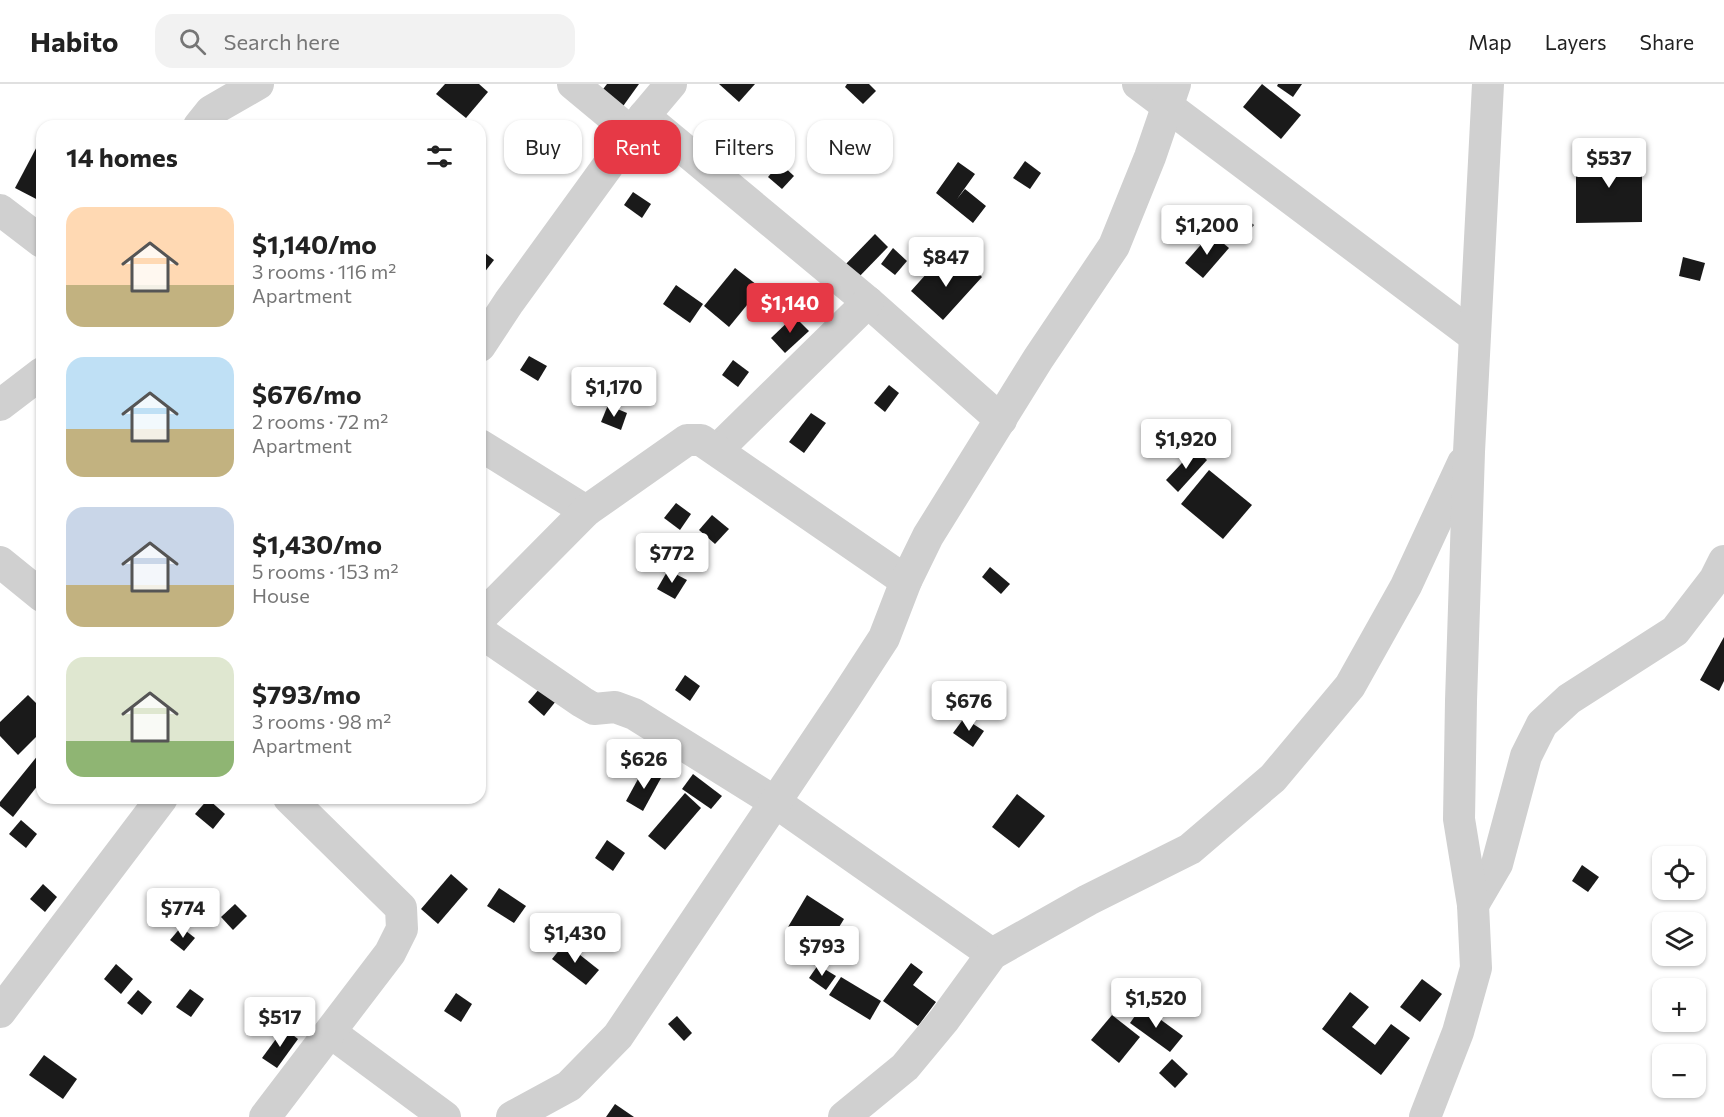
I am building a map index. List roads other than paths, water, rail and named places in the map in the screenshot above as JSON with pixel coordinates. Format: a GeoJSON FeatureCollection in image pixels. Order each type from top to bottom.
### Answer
{"type":"FeatureCollection","features":[{"type":"Feature","properties":{"kind":"street"},"geometry":{"type":"LineString","coordinates":[[204,120],[211,111],[258,84]]}},
{"type":"Feature","properties":{"kind":"street"},"geometry":{"type":"LineString","coordinates":[[573,84],[632,120]]}},
{"type":"Feature","properties":{"kind":"street"},"geometry":{"type":"LineString","coordinates":[[641,120],[671,84]]}},
{"type":"Feature","properties":{"kind":"street"},"geometry":{"type":"LineString","coordinates":[[1138,84],[1171,95],[1474,336]]}},
{"type":"Feature","properties":{"kind":"street"},"geometry":{"type":"LineString","coordinates":[[1425,1117],[1458,1032],[1476,968],[1473,905],[1459,819],[1469,452],[1488,84]]}},
{"type":"Feature","properties":{"kind":"street"},"geometry":{"type":"LineString","coordinates":[[512,1117],[569,1086],[618,1036],[884,638],[906,581],[928,536],[1038,359],[1114,246],[1150,157],[1171,95]]}},
{"type":"Feature","properties":{"kind":"street"},"geometry":{"type":"LineString","coordinates":[[681,157],[867,302],[1001,420]]}},
{"type":"Feature","properties":{"kind":"street"},"geometry":{"type":"LineString","coordinates":[[486,337],[602,174]]}},
{"type":"Feature","properties":{"kind":"street"},"geometry":{"type":"LineString","coordinates":[[0,210],[36,237]]}},
{"type":"Feature","properties":{"kind":"street"},"geometry":{"type":"LineString","coordinates":[[717,450],[867,302]]}},
{"type":"Feature","properties":{"kind":"street"},"geometry":{"type":"LineString","coordinates":[[0,405],[36,378]]}},
{"type":"Feature","properties":{"kind":"street"},"geometry":{"type":"LineString","coordinates":[[486,612],[586,511],[687,440],[701,440],[717,450],[906,581]]}},
{"type":"Feature","properties":{"kind":"street"},"geometry":{"type":"LineString","coordinates":[[486,449],[586,511]]}},
{"type":"Feature","properties":{"kind":"street"},"geometry":{"type":"LineString","coordinates":[[844,1117],[905,1067],[944,1020],[992,954],[1088,900],[1190,849],[1273,778],[1350,686],[1406,586],[1469,452]]}},
{"type":"Feature","properties":{"kind":"street"},"geometry":{"type":"LineString","coordinates":[[1473,905],[1497,864],[1526,756],[1542,724],[1569,699],[1675,632],[1715,579],[1724,561]]}},
{"type":"Feature","properties":{"kind":"street"},"geometry":{"type":"LineString","coordinates":[[0,562],[36,591]]}},
{"type":"Feature","properties":{"kind":"street"},"geometry":{"type":"LineString","coordinates":[[486,636],[594,709],[615,707],[634,714],[775,802],[992,954]]}},
{"type":"Feature","properties":{"kind":"street"},"geometry":{"type":"LineString","coordinates":[[0,1012],[157,804]]}},
{"type":"Feature","properties":{"kind":"street"},"geometry":{"type":"LineString","coordinates":[[265,1117],[390,953],[402,929],[401,908],[296,804]]}},
{"type":"Feature","properties":{"kind":"street"},"geometry":{"type":"LineString","coordinates":[[330,1032],[445,1117]]}}]}
